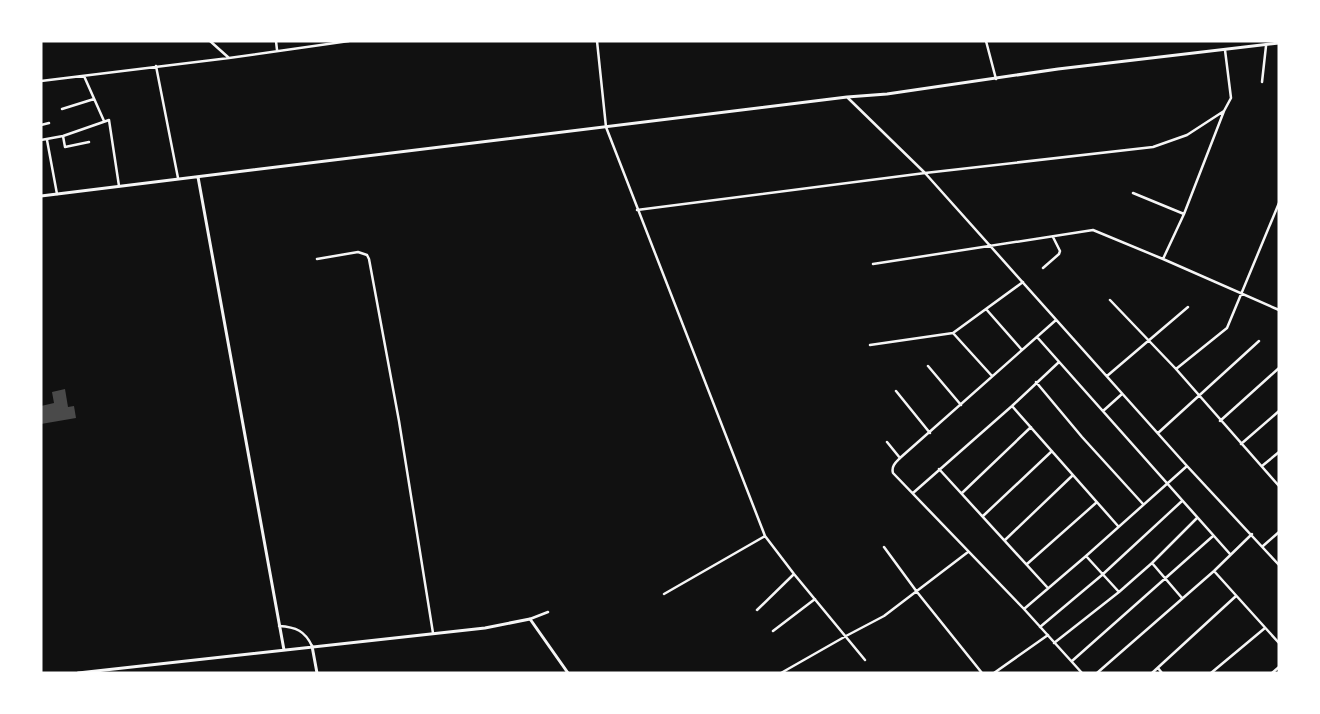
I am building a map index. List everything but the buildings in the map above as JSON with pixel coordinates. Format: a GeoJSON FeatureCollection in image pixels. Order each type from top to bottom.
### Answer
{"type":"FeatureCollection","features":[{"type":"Feature","properties":{"kind":"street"},"geometry":{"type":"LineString","coordinates":[[210,41],[229,58]]}},
{"type":"Feature","properties":{"kind":"street"},"geometry":{"type":"LineString","coordinates":[[276,41],[277,50]]}},
{"type":"Feature","properties":{"kind":"street"},"geometry":{"type":"LineString","coordinates":[[41,81],[348,41]]}},
{"type":"Feature","properties":{"kind":"street"},"geometry":{"type":"LineString","coordinates":[[597,41],[606,128],[765,536],[865,660]]}},
{"type":"Feature","properties":{"kind":"street"},"geometry":{"type":"LineString","coordinates":[[986,41],[996,79]]}},
{"type":"Feature","properties":{"kind":"street"},"geometry":{"type":"LineString","coordinates":[[41,196],[847,97],[887,94],[1058,69],[1279,43]]}},
{"type":"Feature","properties":{"kind":"street"},"geometry":{"type":"LineString","coordinates":[[1262,82],[1266,46]]}},
{"type":"Feature","properties":{"kind":"street"},"geometry":{"type":"LineString","coordinates":[[1163,258],[1184,214],[1224,111],[1231,98],[1225,50]]}},
{"type":"Feature","properties":{"kind":"street"},"geometry":{"type":"LineString","coordinates":[[156,66],[178,178]]}},
{"type":"Feature","properties":{"kind":"street"},"geometry":{"type":"LineString","coordinates":[[84,76],[104,121]]}},
{"type":"Feature","properties":{"kind":"street"},"geometry":{"type":"LineString","coordinates":[[847,97],[925,173],[1187,466],[1279,564]]}},
{"type":"Feature","properties":{"kind":"street"},"geometry":{"type":"LineString","coordinates":[[62,109],[94,99]]}},
{"type":"Feature","properties":{"kind":"street"},"geometry":{"type":"LineString","coordinates":[[637,210],[925,173],[1154,147],[1187,135],[1224,111]]}},
{"type":"Feature","properties":{"kind":"street"},"geometry":{"type":"LineString","coordinates":[[41,140],[63,136],[109,120],[119,186]]}},
{"type":"Feature","properties":{"kind":"street"},"geometry":{"type":"LineString","coordinates":[[41,125],[49,123]]}},
{"type":"Feature","properties":{"kind":"street"},"geometry":{"type":"LineString","coordinates":[[63,136],[65,147],[89,142]]}},
{"type":"Feature","properties":{"kind":"street"},"geometry":{"type":"LineString","coordinates":[[47,140],[57,194]]}},
{"type":"Feature","properties":{"kind":"street"},"geometry":{"type":"LineString","coordinates":[[198,176],[284,650]]}},
{"type":"Feature","properties":{"kind":"street"},"geometry":{"type":"LineString","coordinates":[[1133,193],[1184,214]]}},
{"type":"Feature","properties":{"kind":"street"},"geometry":{"type":"LineString","coordinates":[[1176,369],[1227,328],[1279,203]]}},
{"type":"Feature","properties":{"kind":"street"},"geometry":{"type":"LineString","coordinates":[[873,264],[1093,230],[1163,258],[1279,310]]}},
{"type":"Feature","properties":{"kind":"street"},"geometry":{"type":"LineString","coordinates":[[1043,268],[1060,251],[1053,237]]}},
{"type":"Feature","properties":{"kind":"street"},"geometry":{"type":"LineString","coordinates":[[317,259],[363,252],[369,259],[399,421],[434,633]]}},
{"type":"Feature","properties":{"kind":"street"},"geometry":{"type":"LineString","coordinates":[[870,345],[953,333],[1023,282]]}},
{"type":"Feature","properties":{"kind":"street"},"geometry":{"type":"LineString","coordinates":[[1110,300],[1176,369],[1279,486]]}},
{"type":"Feature","properties":{"kind":"street"},"geometry":{"type":"LineString","coordinates":[[1107,376],[1188,307]]}},
{"type":"Feature","properties":{"kind":"street"},"geometry":{"type":"LineString","coordinates":[[986,309],[1022,350]]}},
{"type":"Feature","properties":{"kind":"street"},"geometry":{"type":"LineString","coordinates":[[1056,319],[900,458],[893,465],[893,472],[1024,609],[1082,673]]}},
{"type":"Feature","properties":{"kind":"street"},"geometry":{"type":"LineString","coordinates":[[953,333],[993,377]]}},
{"type":"Feature","properties":{"kind":"street"},"geometry":{"type":"LineString","coordinates":[[1037,337],[1230,554]]}},
{"type":"Feature","properties":{"kind":"street"},"geometry":{"type":"LineString","coordinates":[[1158,433],[1259,341]]}},
{"type":"Feature","properties":{"kind":"street"},"geometry":{"type":"LineString","coordinates":[[913,492],[1012,406],[1059,362]]}},
{"type":"Feature","properties":{"kind":"street"},"geometry":{"type":"LineString","coordinates":[[928,366],[961,405]]}},
{"type":"Feature","properties":{"kind":"street"},"geometry":{"type":"LineString","coordinates":[[1220,420],[1279,368]]}},
{"type":"Feature","properties":{"kind":"street"},"geometry":{"type":"LineString","coordinates":[[1036,382],[1082,437],[1143,504]]}},
{"type":"Feature","properties":{"kind":"street"},"geometry":{"type":"LineString","coordinates":[[896,391],[930,433]]}},
{"type":"Feature","properties":{"kind":"street"},"geometry":{"type":"LineString","coordinates":[[1103,411],[1122,394]]}},
{"type":"Feature","properties":{"kind":"street"},"geometry":{"type":"LineString","coordinates":[[1012,406],[1118,526]]}},
{"type":"Feature","properties":{"kind":"street"},"geometry":{"type":"LineString","coordinates":[[1241,444],[1279,411]]}},
{"type":"Feature","properties":{"kind":"street"},"geometry":{"type":"LineString","coordinates":[[962,493],[1031,428]]}},
{"type":"Feature","properties":{"kind":"street"},"geometry":{"type":"LineString","coordinates":[[887,442],[900,458]]}},
{"type":"Feature","properties":{"kind":"street"},"geometry":{"type":"LineString","coordinates":[[983,516],[1052,451]]}},
{"type":"Feature","properties":{"kind":"street"},"geometry":{"type":"LineString","coordinates":[[1262,466],[1279,452]]}},
{"type":"Feature","properties":{"kind":"street"},"geometry":{"type":"LineString","coordinates":[[1024,609],[1187,466]]}},
{"type":"Feature","properties":{"kind":"street"},"geometry":{"type":"LineString","coordinates":[[940,469],[1047,587]]}},
{"type":"Feature","properties":{"kind":"street"},"geometry":{"type":"LineString","coordinates":[[1005,540],[1073,475]]}},
{"type":"Feature","properties":{"kind":"street"},"geometry":{"type":"LineString","coordinates":[[1040,627],[1102,575],[1182,501]]}},
{"type":"Feature","properties":{"kind":"street"},"geometry":{"type":"LineString","coordinates":[[1027,564],[1097,502]]}},
{"type":"Feature","properties":{"kind":"street"},"geometry":{"type":"LineString","coordinates":[[1054,643],[1119,592],[1152,563],[1197,518]]}},
{"type":"Feature","properties":{"kind":"street"},"geometry":{"type":"LineString","coordinates":[[1263,546],[1279,532]]}},
{"type":"Feature","properties":{"kind":"street"},"geometry":{"type":"LineString","coordinates":[[1098,673],[1252,534]]}},
{"type":"Feature","properties":{"kind":"street"},"geometry":{"type":"LineString","coordinates":[[1072,661],[1213,535]]}},
{"type":"Feature","properties":{"kind":"street"},"geometry":{"type":"LineString","coordinates":[[664,594],[765,536]]}},
{"type":"Feature","properties":{"kind":"street"},"geometry":{"type":"LineString","coordinates":[[884,547],[917,592],[982,673]]}},
{"type":"Feature","properties":{"kind":"street"},"geometry":{"type":"LineString","coordinates":[[781,673],[786,672],[884,616],[968,552]]}},
{"type":"Feature","properties":{"kind":"street"},"geometry":{"type":"LineString","coordinates":[[1086,556],[1119,592]]}},
{"type":"Feature","properties":{"kind":"street"},"geometry":{"type":"LineString","coordinates":[[1152,563],[1182,598]]}},
{"type":"Feature","properties":{"kind":"street"},"geometry":{"type":"LineString","coordinates":[[1214,570],[1279,643]]}},
{"type":"Feature","properties":{"kind":"street"},"geometry":{"type":"LineString","coordinates":[[757,610],[794,574]]}},
{"type":"Feature","properties":{"kind":"street"},"geometry":{"type":"LineString","coordinates":[[1152,673],[1236,596]]}},
{"type":"Feature","properties":{"kind":"street"},"geometry":{"type":"LineString","coordinates":[[773,630],[815,600]]}},
{"type":"Feature","properties":{"kind":"street"},"geometry":{"type":"LineString","coordinates":[[78,673],[485,628],[530,619],[548,612]]}},
{"type":"Feature","properties":{"kind":"street"},"geometry":{"type":"LineString","coordinates":[[530,619],[568,673]]}},
{"type":"Feature","properties":{"kind":"street"},"geometry":{"type":"LineString","coordinates":[[279,626],[291,627],[303,632],[312,646],[317,673]]}},
{"type":"Feature","properties":{"kind":"street"},"geometry":{"type":"LineString","coordinates":[[1211,673],[1265,628]]}},
{"type":"Feature","properties":{"kind":"street"},"geometry":{"type":"LineString","coordinates":[[994,673],[1048,635]]}},
{"type":"Feature","properties":{"kind":"street"},"geometry":{"type":"LineString","coordinates":[[1272,673],[1279,667]]}},
{"type":"Feature","properties":{"kind":"street"},"geometry":{"type":"LineString","coordinates":[[1158,668],[1162,673]]}}]}
